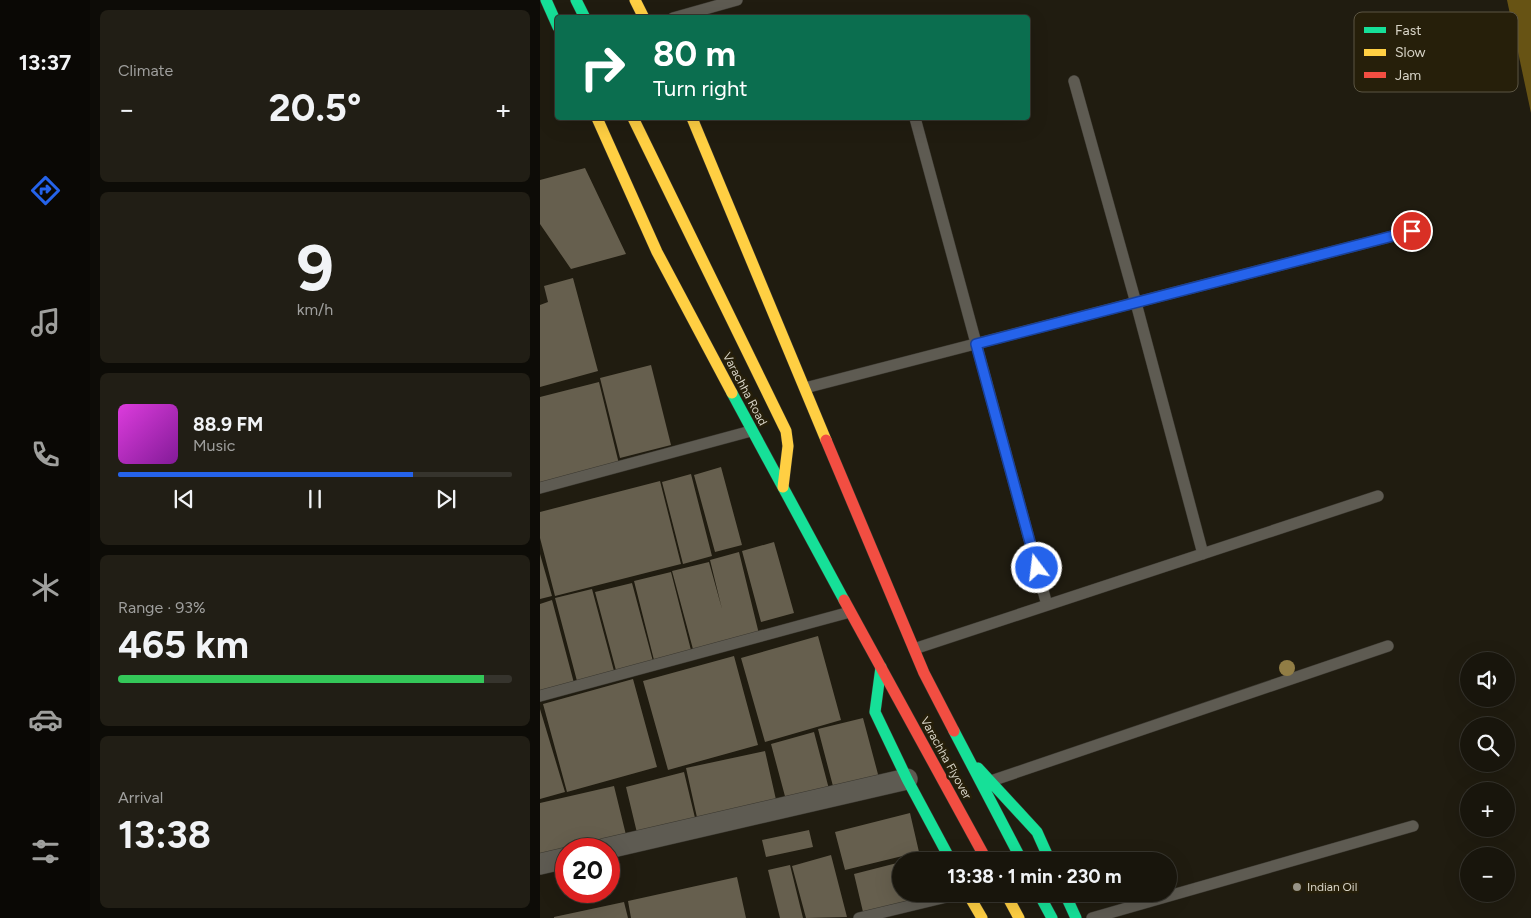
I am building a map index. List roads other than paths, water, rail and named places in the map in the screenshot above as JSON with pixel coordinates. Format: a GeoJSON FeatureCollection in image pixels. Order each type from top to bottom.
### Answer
{"type":"FeatureCollection","features":[{"type":"Feature","properties":{"kind":"main road"},"geometry":{"type":"LineString","coordinates":[[546,0],[555,20]]}},
{"type":"Feature","properties":{"kind":"main road"},"geometry":{"type":"LineString","coordinates":[[576,0],[584,15]]}},
{"type":"Feature","properties":{"kind":"main road"},"geometry":{"type":"LineString","coordinates":[[636,0],[643,15]]}},
{"type":"Feature","properties":{"kind":"main road","name":"Varachha Road"},"geometry":{"type":"LineString","coordinates":[[598,120],[657,252],[751,431],[881,667]]}},
{"type":"Feature","properties":{"kind":"main road"},"geometry":{"type":"LineString","coordinates":[[634,120],[786,431],[788,446],[783,487]]}},
{"type":"Feature","properties":{"kind":"main road","name":"Varachha Flyover"},"geometry":{"type":"LineString","coordinates":[[693,120],[924,673],[1017,852]]}},
{"type":"Feature","properties":{"kind":"main road"},"geometry":{"type":"LineString","coordinates":[[764,360],[796,427]]}},
{"type":"Feature","properties":{"kind":"main road"},"geometry":{"type":"LineString","coordinates":[[814,442],[831,450]]}},
{"type":"Feature","properties":{"kind":"main road"},"geometry":{"type":"LineString","coordinates":[[881,667],[874,712],[906,779],[946,852]]}},
{"type":"Feature","properties":{"kind":"main road","name":"Varachha Flyover"},"geometry":{"type":"LineString","coordinates":[[881,667],[982,852]]}},
{"type":"Feature","properties":{"kind":"main road"},"geometry":{"type":"LineString","coordinates":[[968,758],[1037,832],[1046,852]]}},
{"type":"Feature","properties":{"kind":"main road"},"geometry":{"type":"LineString","coordinates":[[973,902],[982,918]]}},
{"type":"Feature","properties":{"kind":"main road"},"geometry":{"type":"LineString","coordinates":[[1010,902],[1019,918]]}},
{"type":"Feature","properties":{"kind":"main road"},"geometry":{"type":"LineString","coordinates":[[1043,902],[1052,918]]}},
{"type":"Feature","properties":{"kind":"main road"},"geometry":{"type":"LineString","coordinates":[[1069,902],[1076,918]]}},
{"type":"Feature","properties":{"kind":"street"},"geometry":{"type":"LineString","coordinates":[[620,845],[906,779]]}},
{"type":"Feature","properties":{"kind":"street"},"geometry":{"type":"LineString","coordinates":[[540,864],[555,861]]}},
{"type":"Feature","properties":{"kind":"lane"},"geometry":{"type":"LineString","coordinates":[[684,15],[737,0]]}},
{"type":"Feature","properties":{"kind":"lane"},"geometry":{"type":"LineString","coordinates":[[1074,82],[1136,303],[1203,554]]}},
{"type":"Feature","properties":{"kind":"lane"},"geometry":{"type":"LineString","coordinates":[[916,120],[1047,605]]}},
{"type":"Feature","properties":{"kind":"lane"},"geometry":{"type":"LineString","coordinates":[[805,388],[1412,231]]}},
{"type":"Feature","properties":{"kind":"lane"},"geometry":{"type":"LineString","coordinates":[[540,488],[751,431]]}},
{"type":"Feature","properties":{"kind":"lane"},"geometry":{"type":"LineString","coordinates":[[914,649],[1378,496]]}},
{"type":"Feature","properties":{"kind":"lane"},"geometry":{"type":"LineString","coordinates":[[540,696],[851,612]]}},
{"type":"Feature","properties":{"kind":"lane"},"geometry":{"type":"LineString","coordinates":[[991,781],[1388,646]]}},
{"type":"Feature","properties":{"kind":"lane"},"geometry":{"type":"LineString","coordinates":[[1092,918],[1412,826]]}},
{"type":"Feature","properties":{"kind":"lane"},"geometry":{"type":"LineString","coordinates":[[859,918],[926,902]]}},
{"type":"Feature","properties":{"kind":"place","name":"Indian Oil"},"geometry":{"type":"Point","coordinates":[1297,887]}}]}
